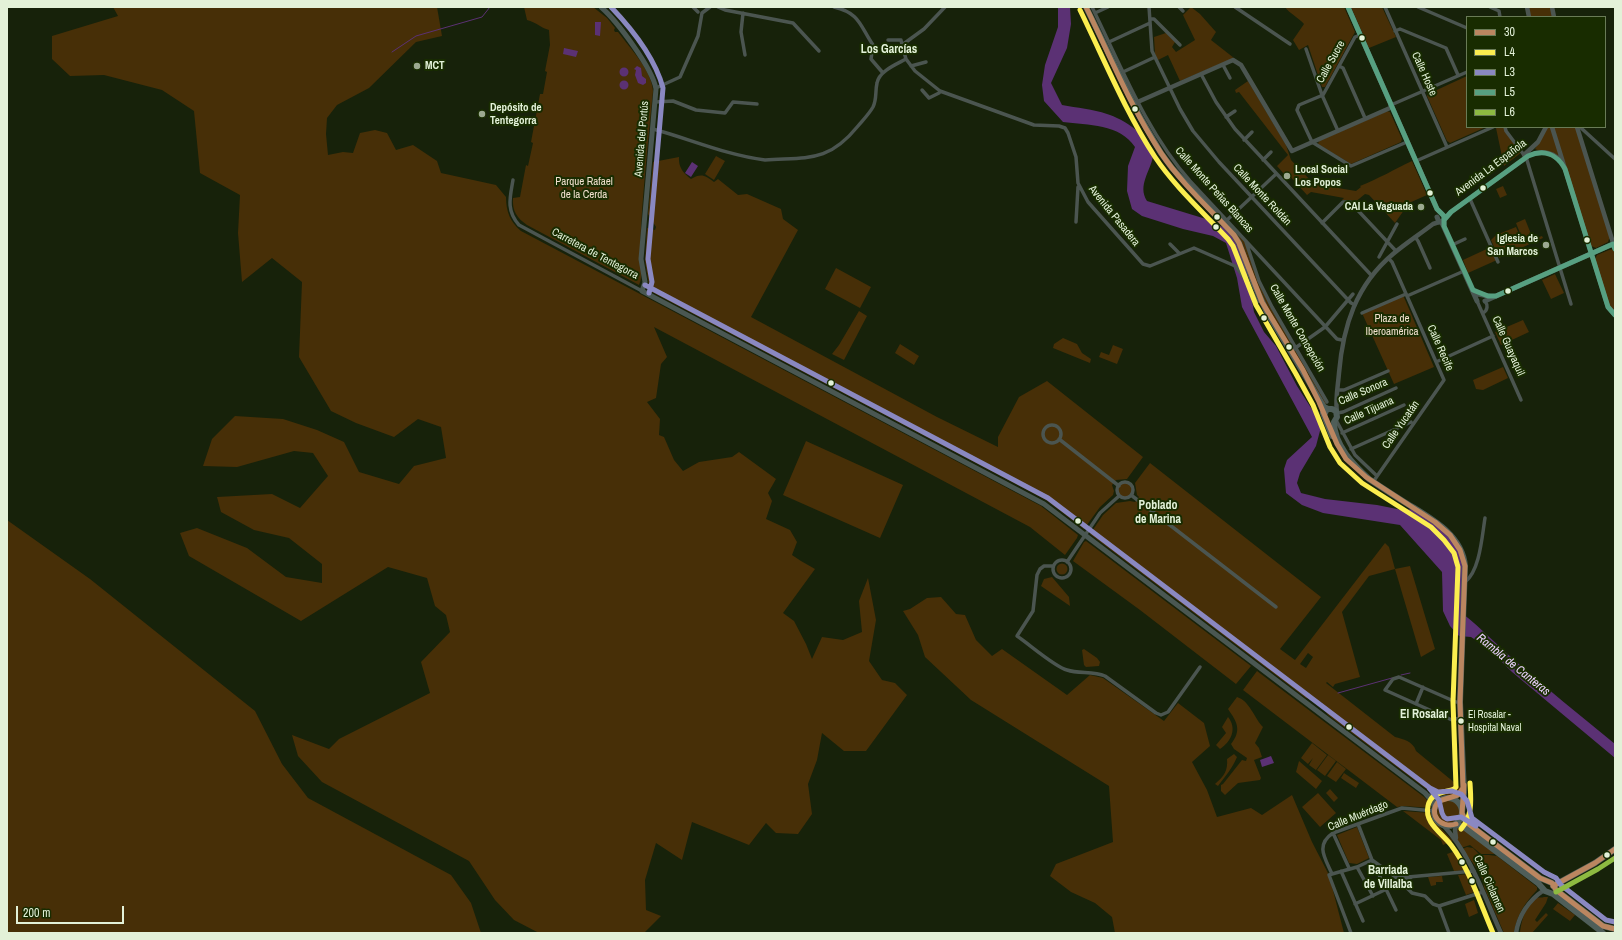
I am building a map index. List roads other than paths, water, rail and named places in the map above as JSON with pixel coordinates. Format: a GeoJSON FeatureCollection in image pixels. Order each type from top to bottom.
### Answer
{"type":"FeatureCollection","features":[{"type":"Feature","properties":{"kind":"main road","name":"Avenida del Portús"},"geometry":{"type":"LineString","coordinates":[[602,7],[617,24],[649,69],[654,78],[656,88],[656,102],[652,129],[641,259],[645,282],[642,291]]}},
{"type":"Feature","properties":{"kind":"main road","name":"Calle Monte Peñas Blancas"},"geometry":{"type":"LineString","coordinates":[[1086,7],[1136,102],[1153,141],[1168,164],[1225,222],[1234,235]]}},
{"type":"Feature","properties":{"kind":"main road"},"geometry":{"type":"LineString","coordinates":[[1348,7],[1437,209],[1440,220],[1477,301]]}},
{"type":"Feature","properties":{"kind":"main road","name":"Calle Monte Concepción"},"geometry":{"type":"LineString","coordinates":[[1234,235],[1241,247],[1262,301],[1294,349],[1340,451],[1352,466],[1373,479]]}},
{"type":"Feature","properties":{"kind":"main road"},"geometry":{"type":"LineString","coordinates":[[1477,301],[1481,303],[1485,300],[1491,299],[1560,267],[1614,245]]}},
{"type":"Feature","properties":{"kind":"main road"},"geometry":{"type":"LineString","coordinates":[[1472,289],[1490,297],[1498,295]]}},
{"type":"Feature","properties":{"kind":"main road","name":"Carretera de Tentegorra"},"geometry":{"type":"LineString","coordinates":[[642,291],[1036,500],[1425,793],[1434,798],[1443,798]]}},
{"type":"Feature","properties":{"kind":"main road"},"geometry":{"type":"LineString","coordinates":[[1482,294],[1486,297],[1485,300]]}},
{"type":"Feature","properties":{"kind":"main road"},"geometry":{"type":"LineString","coordinates":[[1477,301],[1477,296],[1482,294]]}},
{"type":"Feature","properties":{"kind":"main road","name":"Calle Monte Concepción"},"geometry":{"type":"LineString","coordinates":[[1305,375],[1324,407],[1333,414]]}},
{"type":"Feature","properties":{"kind":"main road"},"geometry":{"type":"LineString","coordinates":[[1326,411],[1333,414],[1330,421],[1325,418],[1326,411]]}},
{"type":"Feature","properties":{"kind":"main road"},"geometry":{"type":"LineString","coordinates":[[1333,414],[1335,433],[1341,445],[1355,465],[1436,523],[1454,540],[1463,556],[1464,583],[1460,702],[1464,784],[1462,813],[1456,824],[1450,826],[1443,825],[1436,819],[1434,809],[1438,802],[1443,798],[1452,798],[1461,793],[1464,784]]}},
{"type":"Feature","properties":{"kind":"main road","name":"Carretera de Tentegorra"},"geometry":{"type":"LineString","coordinates":[[1425,793],[1432,801],[1434,809]]}},
{"type":"Feature","properties":{"kind":"main road"},"geometry":{"type":"LineString","coordinates":[[1452,798],[1460,803],[1464,819],[1467,823],[1540,878],[1552,883],[1556,890],[1603,926],[1615,929]]}},
{"type":"Feature","properties":{"kind":"main road"},"geometry":{"type":"LineString","coordinates":[[1456,824],[1464,827],[1482,840],[1545,890],[1603,933]]}},
{"type":"Feature","properties":{"kind":"main road"},"geometry":{"type":"LineString","coordinates":[[1545,890],[1553,890],[1553,886],[1595,863],[1615,849]]}},
{"type":"Feature","properties":{"kind":"main road"},"geometry":{"type":"LineString","coordinates":[[1545,890],[1543,884],[1548,882]]}},
{"type":"Feature","properties":{"kind":"main road"},"geometry":{"type":"LineString","coordinates":[[1609,933],[1615,929]]}},
{"type":"Feature","properties":{"kind":"street"},"geometry":{"type":"LineString","coordinates":[[693,7],[698,12]]}},
{"type":"Feature","properties":{"kind":"street"},"geometry":{"type":"LineString","coordinates":[[656,88],[680,77],[698,36],[702,13],[710,7]]}},
{"type":"Feature","properties":{"kind":"street"},"geometry":{"type":"LineString","coordinates":[[718,7],[725,10],[793,23],[819,51]]}},
{"type":"Feature","properties":{"kind":"street"},"geometry":{"type":"LineString","coordinates":[[834,7],[848,11],[861,23],[866,36],[872,45],[871,59],[883,73]]}},
{"type":"Feature","properties":{"kind":"street"},"geometry":{"type":"LineString","coordinates":[[888,40],[901,40],[902,45],[921,31],[945,7]]}},
{"type":"Feature","properties":{"kind":"street","name":"Calle Monte Peñas Blancas"},"geometry":{"type":"LineString","coordinates":[[1092,7],[1109,42],[1121,73]]}},
{"type":"Feature","properties":{"kind":"street"},"geometry":{"type":"LineString","coordinates":[[1096,13],[1108,7]]}},
{"type":"Feature","properties":{"kind":"street","name":"Calle Monte Roldán"},"geometry":{"type":"LineString","coordinates":[[1149,7],[1152,51],[1184,116],[1198,137],[1212,155],[1251,197],[1348,300],[1355,305]]}},
{"type":"Feature","properties":{"kind":"street"},"geometry":{"type":"LineString","coordinates":[[1179,7],[1182,11]]}},
{"type":"Feature","properties":{"kind":"street"},"geometry":{"type":"LineString","coordinates":[[1235,7],[1290,44]]}},
{"type":"Feature","properties":{"kind":"street","name":"Calle Hoste"},"geometry":{"type":"LineString","coordinates":[[1385,7],[1447,147]]}},
{"type":"Feature","properties":{"kind":"street"},"geometry":{"type":"LineString","coordinates":[[1418,7],[1466,26]]}},
{"type":"Feature","properties":{"kind":"street"},"geometry":{"type":"LineString","coordinates":[[1490,7],[1499,11],[1500,16]]}},
{"type":"Feature","properties":{"kind":"street"},"geometry":{"type":"LineString","coordinates":[[743,13],[741,32],[745,54]]}},
{"type":"Feature","properties":{"kind":"street"},"geometry":{"type":"LineString","coordinates":[[1109,42],[1154,19],[1180,45]]}},
{"type":"Feature","properties":{"kind":"street"},"geometry":{"type":"LineString","coordinates":[[1395,31],[1400,29],[1446,48],[1458,76]]}},
{"type":"Feature","properties":{"kind":"street","name":"Calle Sucre"},"geometry":{"type":"LineString","coordinates":[[1312,142],[1297,110],[1299,105],[1322,95],[1355,37],[1360,35]]}},
{"type":"Feature","properties":{"kind":"street","name":"Avenida Pasadera"},"geometry":{"type":"LineString","coordinates":[[902,45],[906,59],[910,66],[940,91],[1034,125],[1059,126],[1065,128],[1076,157],[1078,184],[1088,202],[1127,247],[1145,265],[1150,266],[1194,248],[1232,264],[1241,272],[1257,301],[1262,301]]}},
{"type":"Feature","properties":{"kind":"street"},"geometry":{"type":"LineString","coordinates":[[1306,49],[1322,95],[1338,131]]}},
{"type":"Feature","properties":{"kind":"street"},"geometry":{"type":"LineString","coordinates":[[1121,73],[1155,57]]}},
{"type":"Feature","properties":{"kind":"street"},"geometry":{"type":"LineString","coordinates":[[652,129],[756,159],[765,160],[817,156],[828,152],[844,141],[870,112],[876,98],[877,83],[883,73],[906,59]]}},
{"type":"Feature","properties":{"kind":"street"},"geometry":{"type":"LineString","coordinates":[[1136,102],[1233,60],[1241,64],[1292,151],[1466,72]]}},
{"type":"Feature","properties":{"kind":"street"},"geometry":{"type":"LineString","coordinates":[[910,66],[926,62]]}},
{"type":"Feature","properties":{"kind":"street"},"geometry":{"type":"LineString","coordinates":[[1223,65],[1230,78]]}},
{"type":"Feature","properties":{"kind":"street"},"geometry":{"type":"LineString","coordinates":[[1339,66],[1343,68],[1365,118]]}},
{"type":"Feature","properties":{"kind":"street"},"geometry":{"type":"LineString","coordinates":[[1201,74],[1226,118],[1244,140],[1372,276]]}},
{"type":"Feature","properties":{"kind":"street"},"geometry":{"type":"LineString","coordinates":[[922,90],[929,98],[940,91]]}},
{"type":"Feature","properties":{"kind":"street"},"geometry":{"type":"LineString","coordinates":[[656,102],[673,101],[696,110],[725,113],[733,102],[757,104]]}},
{"type":"Feature","properties":{"kind":"street"},"geometry":{"type":"LineString","coordinates":[[1226,118],[1235,111]]}},
{"type":"Feature","properties":{"kind":"street"},"geometry":{"type":"LineString","coordinates":[[1416,161],[1491,128]]}},
{"type":"Feature","properties":{"kind":"street"},"geometry":{"type":"LineString","coordinates":[[1505,128],[1525,156],[1571,304]]}},
{"type":"Feature","properties":{"kind":"street","name":"Avenida La Española"},"geometry":{"type":"LineString","coordinates":[[1333,414],[1337,399],[1342,340],[1355,305],[1372,276],[1396,251],[1470,199],[1525,156],[1536,144],[1545,128]]}},
{"type":"Feature","properties":{"kind":"street"},"geometry":{"type":"LineString","coordinates":[[1552,128],[1608,307],[1615,315]]}},
{"type":"Feature","properties":{"kind":"street"},"geometry":{"type":"LineString","coordinates":[[1577,128],[1614,245]]}},
{"type":"Feature","properties":{"kind":"street"},"geometry":{"type":"LineString","coordinates":[[1581,128],[1615,159]]}},
{"type":"Feature","properties":{"kind":"street"},"geometry":{"type":"LineString","coordinates":[[1244,140],[1252,132]]}},
{"type":"Feature","properties":{"kind":"street"},"geometry":{"type":"LineString","coordinates":[[1582,145],[1584,136],[1587,135],[1591,137]]}},
{"type":"Feature","properties":{"kind":"street"},"geometry":{"type":"LineString","coordinates":[[1312,142],[1350,166],[1407,142]]}},
{"type":"Feature","properties":{"kind":"street"},"geometry":{"type":"LineString","coordinates":[[1536,144],[1535,150],[1547,153],[1558,159],[1565,169]]}},
{"type":"Feature","properties":{"kind":"street"},"geometry":{"type":"LineString","coordinates":[[1263,160],[1271,152]]}},
{"type":"Feature","properties":{"kind":"street"},"geometry":{"type":"LineString","coordinates":[[1525,156],[1541,152]]}},
{"type":"Feature","properties":{"kind":"street","name":"Avenida La Española"},"geometry":{"type":"LineString","coordinates":[[1440,220],[1449,210],[1525,156]]}},
{"type":"Feature","properties":{"kind":"street"},"geometry":{"type":"LineString","coordinates":[[1225,222],[1276,174]]}},
{"type":"Feature","properties":{"kind":"street","name":"Carretera de Tentegorra"},"geometry":{"type":"LineString","coordinates":[[513,180],[509,198],[510,207],[512,216],[519,225],[642,291]]}},
{"type":"Feature","properties":{"kind":"street"},"geometry":{"type":"LineString","coordinates":[[1076,222],[1078,184]]}},
{"type":"Feature","properties":{"kind":"street"},"geometry":{"type":"LineString","coordinates":[[1470,199],[1498,262]]}},
{"type":"Feature","properties":{"kind":"street"},"geometry":{"type":"LineString","coordinates":[[1322,223],[1343,202],[1350,202],[1396,251]]}},
{"type":"Feature","properties":{"kind":"street","name":"Calle Monte Peñas Blancas"},"geometry":{"type":"LineString","coordinates":[[1225,222],[1246,241],[1337,338],[1342,340]]}},
{"type":"Feature","properties":{"kind":"street"},"geometry":{"type":"LineString","coordinates":[[1379,257],[1397,224]]}},
{"type":"Feature","properties":{"kind":"street"},"geometry":{"type":"LineString","coordinates":[[1415,237],[1430,268]]}},
{"type":"Feature","properties":{"kind":"street"},"geometry":{"type":"LineString","coordinates":[[1452,245],[1465,239]]}},
{"type":"Feature","properties":{"kind":"street","name":"Calle Monte Concepción"},"geometry":{"type":"LineString","coordinates":[[1246,241],[1259,281],[1266,296],[1294,349],[1327,402]]}},
{"type":"Feature","properties":{"kind":"street"},"geometry":{"type":"LineString","coordinates":[[1170,244],[1179,253]]}},
{"type":"Feature","properties":{"kind":"street","name":"Calle Recife"},"geometry":{"type":"LineString","coordinates":[[1388,258],[1392,262],[1444,380]]}},
{"type":"Feature","properties":{"kind":"street"},"geometry":{"type":"LineString","coordinates":[[1362,313],[1464,271]]}},
{"type":"Feature","properties":{"kind":"street"},"geometry":{"type":"LineString","coordinates":[[1294,349],[1326,326],[1353,294]]}},
{"type":"Feature","properties":{"kind":"street"},"geometry":{"type":"LineString","coordinates":[[1485,312],[1491,299]]}},
{"type":"Feature","properties":{"kind":"street"},"geometry":{"type":"LineString","coordinates":[[1485,300],[1488,305],[1485,312]]}},
{"type":"Feature","properties":{"kind":"street","name":"Calle Guayaquil"},"geometry":{"type":"LineString","coordinates":[[1477,301],[1485,312],[1493,336],[1521,400]]}},
{"type":"Feature","properties":{"kind":"street"},"geometry":{"type":"LineString","coordinates":[[1436,362],[1493,336]]}},
{"type":"Feature","properties":{"kind":"street"},"geometry":{"type":"LineString","coordinates":[[1338,390],[1344,390],[1388,371]]}},
{"type":"Feature","properties":{"kind":"street","name":"Calle Yucatán"},"geometry":{"type":"LineString","coordinates":[[1373,479],[1444,380]]}},
{"type":"Feature","properties":{"kind":"street","name":"Calle Sonora"},"geometry":{"type":"LineString","coordinates":[[1333,414],[1343,412],[1396,388]]}},
{"type":"Feature","properties":{"kind":"street","name":"Calle Tijuana"},"geometry":{"type":"LineString","coordinates":[[1342,433],[1404,405]]}},
{"type":"Feature","properties":{"kind":"street"},"geometry":{"type":"LineString","coordinates":[[1333,414],[1351,449],[1373,479]]}},
{"type":"Feature","properties":{"kind":"street"},"geometry":{"type":"LineString","coordinates":[[1351,449],[1411,422]]}},
{"type":"Feature","properties":{"kind":"street"},"geometry":{"type":"LineString","coordinates":[[1053,425],[1058,428],[1060,433],[1059,439],[1053,442],[1046,441],[1043,433],[1045,428],[1053,425]]}},
{"type":"Feature","properties":{"kind":"street"},"geometry":{"type":"LineString","coordinates":[[1059,439],[1119,486]]}},
{"type":"Feature","properties":{"kind":"street"},"geometry":{"type":"LineString","coordinates":[[1123,483],[1129,484],[1133,490],[1131,495],[1125,498],[1119,496],[1117,492],[1119,486],[1123,483]]}},
{"type":"Feature","properties":{"kind":"street"},"geometry":{"type":"LineString","coordinates":[[1131,495],[1276,607]]}},
{"type":"Feature","properties":{"kind":"street"},"geometry":{"type":"LineString","coordinates":[[1119,496],[1103,510],[1067,560],[1058,561],[1053,566],[1044,566],[1038,571],[1033,611],[1018,636],[1061,667],[1073,671],[1096,673],[1105,676],[1156,713],[1161,715],[1168,712],[1200,667]]}},
{"type":"Feature","properties":{"kind":"street"},"geometry":{"type":"LineString","coordinates":[[1464,583],[1471,577],[1476,562],[1485,518]]}},
{"type":"Feature","properties":{"kind":"street"},"geometry":{"type":"LineString","coordinates":[[1053,566],[1056,575],[1064,577],[1070,571],[1070,566],[1067,560]]}},
{"type":"Feature","properties":{"kind":"street"},"geometry":{"type":"LineString","coordinates":[[1460,702],[1456,702],[1400,677],[1393,679],[1385,690],[1452,720],[1460,718]]}},
{"type":"Feature","properties":{"kind":"street"},"geometry":{"type":"LineString","coordinates":[[1416,704],[1423,687]]}},
{"type":"Feature","properties":{"kind":"street","name":"Calle Muérdago"},"geometry":{"type":"LineString","coordinates":[[1331,875],[1322,852],[1324,843],[1333,833],[1402,808],[1434,809]]}},
{"type":"Feature","properties":{"kind":"street"},"geometry":{"type":"LineString","coordinates":[[1358,824],[1372,860],[1396,910]]}},
{"type":"Feature","properties":{"kind":"street","name":"Calle Ciclamen"},"geometry":{"type":"LineString","coordinates":[[1456,824],[1455,832],[1459,844],[1474,871],[1501,933]]}},
{"type":"Feature","properties":{"kind":"street","name":"Calle Ciclamen"},"geometry":{"type":"LineString","coordinates":[[1443,825],[1459,844]]}},
{"type":"Feature","properties":{"kind":"street"},"geometry":{"type":"LineString","coordinates":[[1333,833],[1349,868]]}},
{"type":"Feature","properties":{"kind":"street"},"geometry":{"type":"LineString","coordinates":[[1351,933],[1331,875],[1349,868],[1357,867],[1372,860]]}},
{"type":"Feature","properties":{"kind":"street"},"geometry":{"type":"LineString","coordinates":[[1372,860],[1402,882],[1412,893],[1425,896],[1433,904],[1439,906],[1483,892]]}},
{"type":"Feature","properties":{"kind":"street"},"geometry":{"type":"LineString","coordinates":[[1357,867],[1373,896]]}},
{"type":"Feature","properties":{"kind":"street"},"geometry":{"type":"LineString","coordinates":[[1341,871],[1363,922]]}},
{"type":"Feature","properties":{"kind":"street"},"geometry":{"type":"LineString","coordinates":[[1397,878],[1474,871]]}},
{"type":"Feature","properties":{"kind":"street"},"geometry":{"type":"LineString","coordinates":[[1355,904],[1415,876]]}},
{"type":"Feature","properties":{"kind":"street"},"geometry":{"type":"LineString","coordinates":[[1517,933],[1522,912],[1531,901],[1545,890]]}},
{"type":"Feature","properties":{"kind":"street"},"geometry":{"type":"LineString","coordinates":[[1439,906],[1449,933]]}},
{"type":"Feature","properties":{"kind":"water","name":"Rambla de Canteras"},"geometry":{"type":"Polygon","coordinates":[[[1058,7],[1070,7],[1071,24],[1067,48],[1051,83],[1062,105],[1102,112],[1121,120],[1136,130],[1149,143],[1152,149],[1152,162],[1143,189],[1147,201],[1206,219],[1229,230],[1245,261],[1254,312],[1264,332],[1276,346],[1321,427],[1316,446],[1300,473],[1297,483],[1301,493],[1325,499],[1377,505],[1402,510],[1416,509],[1442,527],[1463,556],[1463,614],[1525,670],[1615,744],[1615,758],[1512,672],[1488,648],[1471,637],[1459,636],[1450,626],[1443,611],[1442,572],[1400,525],[1323,513],[1302,505],[1286,493],[1284,469],[1287,460],[1312,437],[1242,307],[1237,278],[1226,243],[1213,236],[1183,229],[1142,216],[1132,209],[1127,191],[1128,166],[1135,147],[1129,139],[1103,127],[1063,122],[1044,101],[1042,85],[1045,65],[1058,27],[1058,7]]]}},
{"type":"Feature","properties":{"kind":"water"},"geometry":{"type":"Polygon","coordinates":[[[595,22],[601,22],[600,36],[595,35],[595,22]]]}},
{"type":"Feature","properties":{"kind":"water"},"geometry":{"type":"Polygon","coordinates":[[[564,48],[578,51],[576,57],[563,54],[564,48]]]}},
{"type":"Feature","properties":{"kind":"water"},"geometry":{"type":"Polygon","coordinates":[[[637,66],[641,68],[642,76],[646,79],[646,83],[643,85],[638,83],[635,75],[636,70],[634,69],[637,66]]]}},
{"type":"Feature","properties":{"kind":"water"},"geometry":{"type":"Polygon","coordinates":[[[624,67],[629,72],[624,77],[619,72],[624,67]]]}},
{"type":"Feature","properties":{"kind":"water"},"geometry":{"type":"Polygon","coordinates":[[[624,80],[629,85],[624,90],[619,85],[624,80]]]}},
{"type":"Feature","properties":{"kind":"water"},"geometry":{"type":"Polygon","coordinates":[[[692,162],[698,166],[691,177],[685,173],[692,162]]]}},
{"type":"Feature","properties":{"kind":"water"},"geometry":{"type":"Polygon","coordinates":[[[1271,756],[1274,763],[1262,767],[1260,760],[1271,756]]]}},
{"type":"Feature","properties":{"kind":"waterway"},"geometry":{"type":"LineString","coordinates":[[392,52],[416,36],[482,17],[490,7]]}},
{"type":"Feature","properties":{"kind":"waterway"},"geometry":{"type":"LineString","coordinates":[[1401,675],[1410,673]]}},
{"type":"Feature","properties":{"kind":"waterway"},"geometry":{"type":"LineString","coordinates":[[1338,693],[1392,678]]}},
{"type":"Feature","properties":{"kind":"place","name":"MCT"},"geometry":{"type":"Point","coordinates":[417,66]}},
{"type":"Feature","properties":{"kind":"place","name":"Depósito de Tentegorra"},"geometry":{"type":"Point","coordinates":[482,114]}},
{"type":"Feature","properties":{"kind":"place","name":"Local Social Los Popos"},"geometry":{"type":"Point","coordinates":[1287,176]}},
{"type":"Feature","properties":{"kind":"place","name":"CAI La Vaguada"},"geometry":{"type":"Point","coordinates":[1421,207]}},
{"type":"Feature","properties":{"kind":"place","name":"Iglesia de San Marcos"},"geometry":{"type":"Point","coordinates":[1546,245]}},
{"type":"Feature","properties":{"kind":"place","name":"El Rosalar - Hospital Naval"},"geometry":{"type":"Point","coordinates":[1461,721]}},
{"type":"Feature","properties":{"kind":"district","name":"Los Garcías"},"geometry":{"type":"Point","coordinates":[889,50]}},
{"type":"Feature","properties":{"kind":"district","name":"Poblado de Marina"},"geometry":{"type":"Point","coordinates":[1158,513]}},
{"type":"Feature","properties":{"kind":"district","name":"El Rosalar"},"geometry":{"type":"Point","coordinates":[1424,715]}},
{"type":"Feature","properties":{"kind":"district","name":"Barriada de Villalba"},"geometry":{"type":"Point","coordinates":[1388,878]}},
{"type":"Feature","properties":{"kind":"park label","name":"Parque Rafael de la Cerda"},"geometry":{"type":"Point","coordinates":[584,188]}},
{"type":"Feature","properties":{"kind":"park label","name":"Plaza de Iberoamérica"},"geometry":{"type":"Point","coordinates":[1392,325]}}]}
